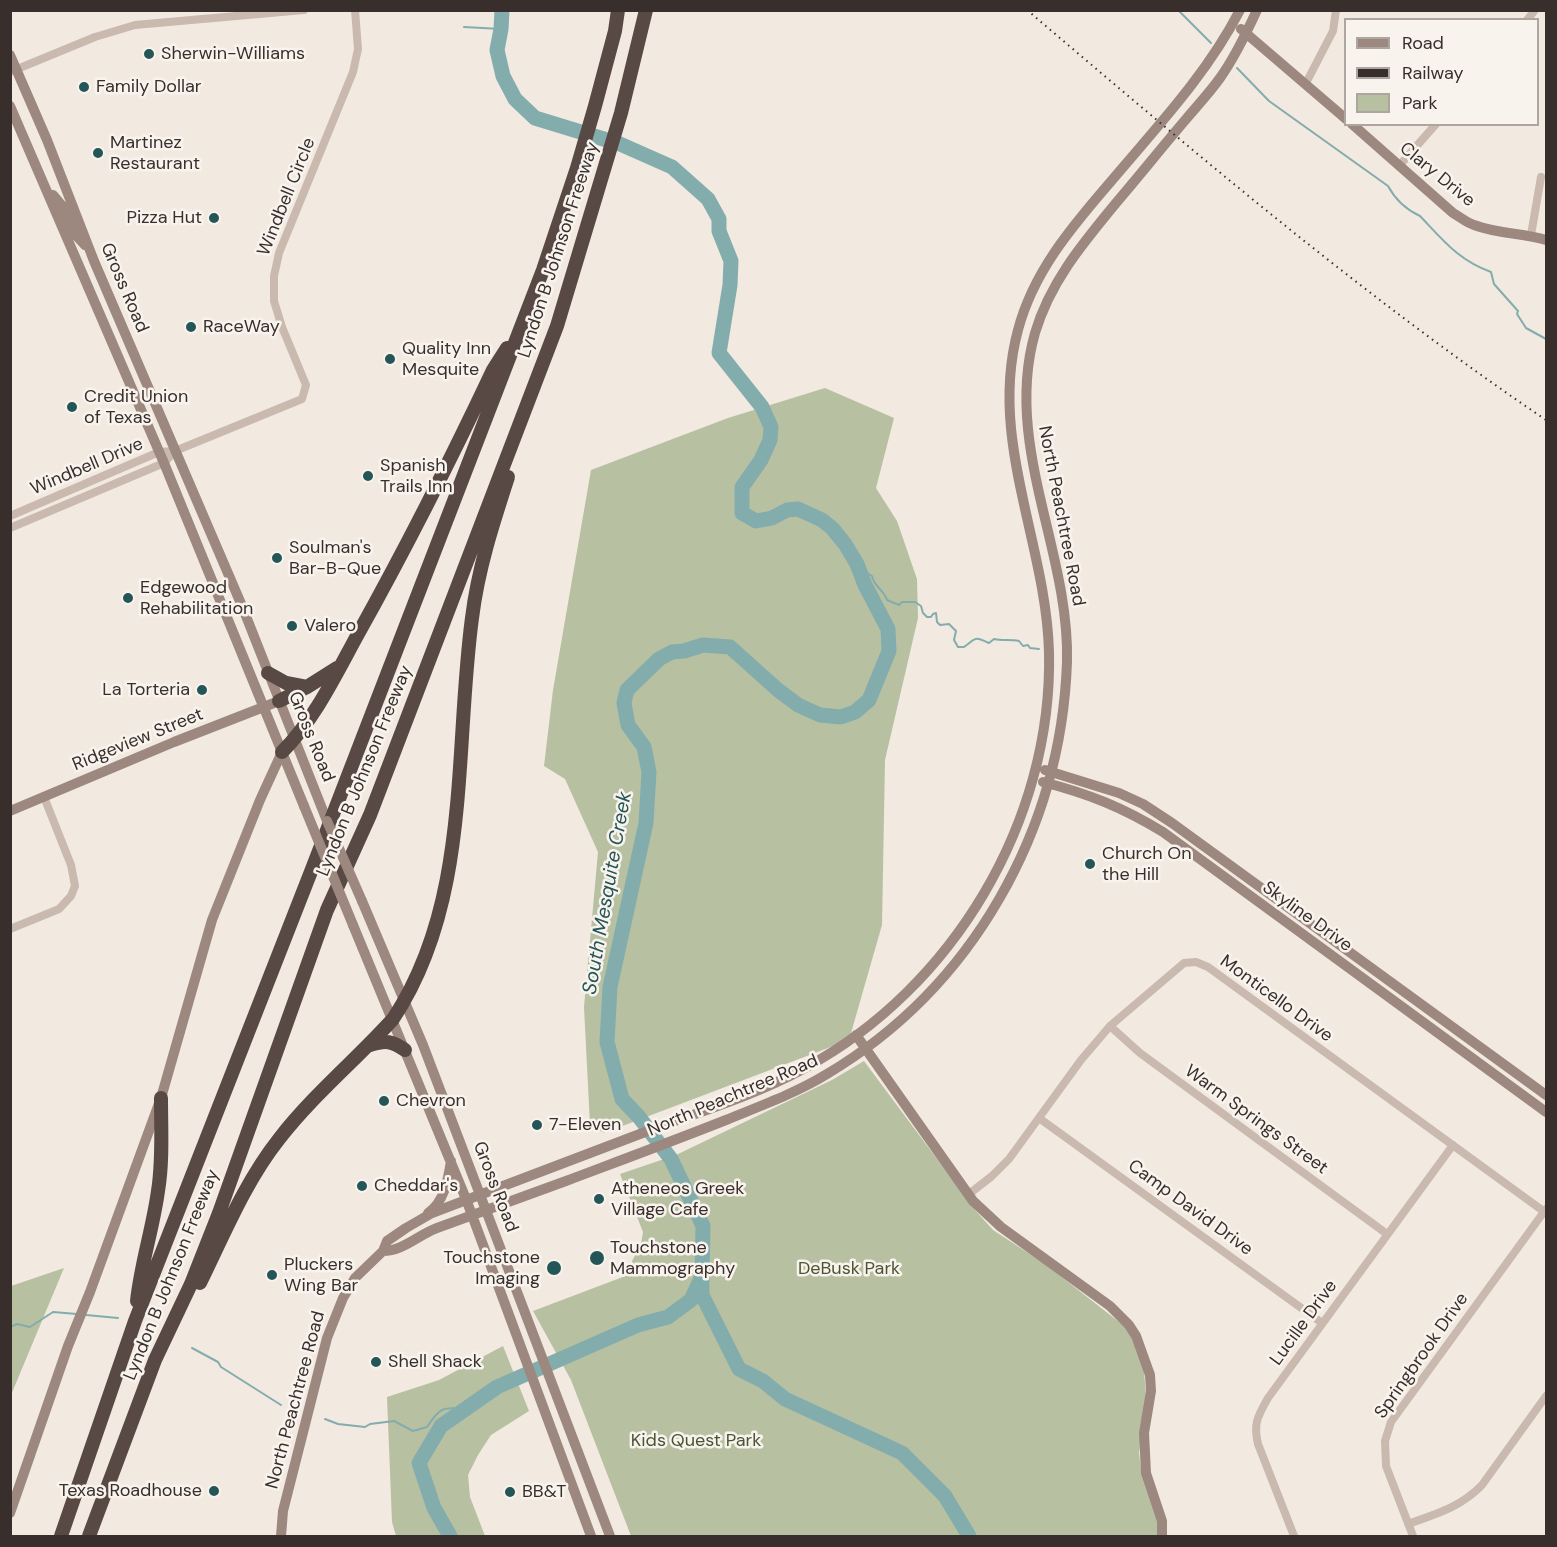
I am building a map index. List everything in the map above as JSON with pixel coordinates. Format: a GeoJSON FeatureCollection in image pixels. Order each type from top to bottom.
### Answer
{"type":"FeatureCollection","features":[{"type":"Feature","properties":{"kind":"highway","name":"Lyndon B Johnson Freeway"},"geometry":{"type":"LineString","coordinates":[[61,1536],[135,1321],[523,323],[577,168],[615,31],[618,10]]}},
{"type":"Feature","properties":{"kind":"highway","name":"Lyndon B Johnson Freeway"},"geometry":{"type":"LineString","coordinates":[[89,1536],[155,1360],[199,1264],[327,910],[370,815],[557,326],[621,113],[646,10]]}},
{"type":"Feature","properties":{"kind":"highway"},"geometry":{"type":"LineString","coordinates":[[282,752],[309,721],[341,665],[389,578],[493,370],[523,323]]}},
{"type":"Feature","properties":{"kind":"highway"},"geometry":{"type":"LineString","coordinates":[[155,1360],[197,1290],[242,1197],[261,1165],[301,1112],[370,1045],[393,1019],[405,1001],[431,939],[447,879],[456,814],[471,625],[483,560],[495,516],[557,326]]}},
{"type":"Feature","properties":{"kind":"highway"},"geometry":{"type":"LineString","coordinates":[[279,701],[307,687],[341,665]]}},
{"type":"Feature","properties":{"kind":"highway"},"geometry":{"type":"LineString","coordinates":[[268,673],[286,683],[307,687]]}},
{"type":"Feature","properties":{"kind":"highway"},"geometry":{"type":"LineString","coordinates":[[370,1045],[384,1040],[405,1050]]}},
{"type":"Feature","properties":{"kind":"highway"},"geometry":{"type":"LineString","coordinates":[[135,1321],[140,1274],[159,1190],[162,1142],[160,1098]]}},
{"type":"Feature","properties":{"kind":"highway"},"geometry":{"type":"LineString","coordinates":[[98,1536],[112,1478]]}},
{"type":"Feature","properties":{"kind":"main road","name":"North Peachtree Road"},"geometry":{"type":"LineString","coordinates":[[281,1536],[283,1511],[327,1338],[337,1309],[355,1278],[383,1251],[387,1241],[423,1217],[466,1199],[746,1095],[803,1069],[856,1035],[888,1010],[935,962],[986,890],[1005,854],[1033,780],[1045,722],[1049,655],[1043,587],[1011,442],[1008,389],[1012,355],[1019,326],[1031,294],[1056,248],[1208,65],[1240,10]]}},
{"type":"Feature","properties":{"kind":"main road","name":"North Peachtree Road"},"geometry":{"type":"LineString","coordinates":[[383,1251],[395,1251],[432,1230],[618,1162],[777,1099],[816,1080],[866,1049],[926,998],[965,953],[985,924],[1021,860],[1048,783],[1062,726],[1067,657],[1060,584],[1028,442],[1026,389],[1028,362],[1035,331],[1046,302],[1070,259],[1219,79],[1246,34],[1257,10]]}},
{"type":"Feature","properties":{"kind":"main road"},"geometry":{"type":"LineString","coordinates":[[1234,23],[1344,117]]}},
{"type":"Feature","properties":{"kind":"main road","name":"Gross Road"},"geometry":{"type":"LineString","coordinates":[[10,55],[14,71],[405,1001],[610,1536]]}},
{"type":"Feature","properties":{"kind":"main road","name":"Gross Road"},"geometry":{"type":"LineString","coordinates":[[10,106],[159,452],[262,708],[451,1161],[591,1536]]}},
{"type":"Feature","properties":{"kind":"main road","name":"Clary Drive"},"geometry":{"type":"LineString","coordinates":[[1354,126],[1453,213],[1472,225],[1490,230],[1531,235],[1546,240]]}},
{"type":"Feature","properties":{"kind":"main road"},"geometry":{"type":"LineString","coordinates":[[49,195],[60,201],[74,234],[89,249]]}},
{"type":"Feature","properties":{"kind":"main road"},"geometry":{"type":"LineString","coordinates":[[205,566],[221,560]]}},
{"type":"Feature","properties":{"kind":"main road"},"geometry":{"type":"LineString","coordinates":[[1043,587],[1060,584]]}},
{"type":"Feature","properties":{"kind":"main road","name":"Ridgeview Street"},"geometry":{"type":"LineString","coordinates":[[10,811],[279,701]]}},
{"type":"Feature","properties":{"kind":"main road"},"geometry":{"type":"LineString","coordinates":[[10,1513],[68,1346],[90,1292],[160,1098],[212,920],[260,800],[282,752]]}},
{"type":"Feature","properties":{"kind":"main road","name":"Skyline Drive"},"geometry":{"type":"LineString","coordinates":[[1036,767],[1111,790],[1143,804],[1546,1095]]}},
{"type":"Feature","properties":{"kind":"main road","name":"Skyline Drive"},"geometry":{"type":"LineString","coordinates":[[1033,780],[1097,797],[1148,823],[1546,1112]]}},
{"type":"Feature","properties":{"kind":"main road"},"geometry":{"type":"LineString","coordinates":[[1361,977],[1369,966]]}},
{"type":"Feature","properties":{"kind":"main road"},"geometry":{"type":"LineString","coordinates":[[856,1035],[969,1194],[1000,1227],[1110,1306],[1129,1325],[1136,1336],[1150,1375],[1151,1391],[1144,1433],[1146,1473],[1162,1521],[1162,1536]]}},
{"type":"Feature","properties":{"kind":"main road"},"geometry":{"type":"LineString","coordinates":[[421,1090],[438,1083]]}},
{"type":"Feature","properties":{"kind":"main road"},"geometry":{"type":"LineString","coordinates":[[589,1154],[594,1171]]}},
{"type":"Feature","properties":{"kind":"main road"},"geometry":{"type":"LineString","coordinates":[[423,1217],[439,1202],[447,1185],[451,1161]]}},
{"type":"Feature","properties":{"kind":"main road"},"geometry":{"type":"LineString","coordinates":[[508,1315],[523,1309]]}},
{"type":"Feature","properties":{"kind":"main road"},"geometry":{"type":"LineString","coordinates":[[555,1441],[572,1437]]}},
{"type":"Feature","properties":{"kind":"main road"},"geometry":{"type":"LineString","coordinates":[[580,1509],[597,1502]]}},
{"type":"Feature","properties":{"kind":"street"},"geometry":{"type":"LineString","coordinates":[[14,71],[95,37],[135,25],[304,10]]}},
{"type":"Feature","properties":{"kind":"street","name":"Windbell Circle"},"geometry":{"type":"LineString","coordinates":[[175,451],[298,402],[304,395],[304,381],[276,311],[273,293],[274,276],[279,253],[353,72],[358,49],[355,10]]}},
{"type":"Feature","properties":{"kind":"street"},"geometry":{"type":"LineString","coordinates":[[1306,83],[1333,31],[1336,10]]}},
{"type":"Feature","properties":{"kind":"street"},"geometry":{"type":"LineString","coordinates":[[1399,166],[1434,126]]}},
{"type":"Feature","properties":{"kind":"street"},"geometry":{"type":"LineString","coordinates":[[1531,235],[1541,177]]}},
{"type":"Feature","properties":{"kind":"street","name":"Windbell Drive"},"geometry":{"type":"LineString","coordinates":[[10,516],[159,452],[175,451]]}},
{"type":"Feature","properties":{"kind":"street","name":"Windbell Drive"},"geometry":{"type":"LineString","coordinates":[[10,528],[164,464],[175,451]]}},
{"type":"Feature","properties":{"kind":"street"},"geometry":{"type":"LineString","coordinates":[[10,929],[59,909],[71,896],[75,886],[71,865],[44,797]]}},
{"type":"Feature","properties":{"kind":"street","name":"Monticello Drive"},"geometry":{"type":"LineString","coordinates":[[969,1194],[1006,1162],[1096,1041],[1110,1026],[1184,963],[1196,962],[1208,967],[1546,1211]]}},
{"type":"Feature","properties":{"kind":"street","name":"Warm Springs Street"},"geometry":{"type":"LineString","coordinates":[[1110,1026],[1140,1053],[1388,1234]]}},
{"type":"Feature","properties":{"kind":"street","name":"Camp David Drive"},"geometry":{"type":"LineString","coordinates":[[1040,1118],[1322,1323]]}},
{"type":"Feature","properties":{"kind":"street","name":"Lucille Drive"},"geometry":{"type":"LineString","coordinates":[[1294,1536],[1258,1444],[1255,1431],[1257,1418],[1322,1323],[1453,1145]]}},
{"type":"Feature","properties":{"kind":"street","name":"Springbrook Drive"},"geometry":{"type":"LineString","coordinates":[[1413,1536],[1386,1466],[1384,1441],[1391,1422],[1546,1211]]}},
{"type":"Feature","properties":{"kind":"street"},"geometry":{"type":"LineString","coordinates":[[1408,1524],[1453,1508],[1470,1498],[1482,1485],[1546,1396]]}},
{"type":"Feature","properties":{"kind":"green space"},"geometry":{"type":"Polygon","coordinates":[[[825,388],[894,418],[876,488],[897,521],[917,579],[918,618],[885,760],[882,925],[849,1040],[604,1133],[590,1125],[584,1007],[598,852],[565,779],[544,766],[553,690],[591,470],[728,418],[825,388]]]}},
{"type":"Feature","properties":{"kind":"green space","name":"DeBusk Park"},"geometry":{"type":"Polygon","coordinates":[[[864,1061],[975,1210],[993,1230],[1045,1264],[1128,1329],[1144,1371],[1146,1396],[1139,1453],[1141,1469],[1158,1520],[1160,1536],[631,1536],[571,1380],[533,1311],[636,1272],[632,1261],[641,1244],[643,1232],[620,1174],[676,1155],[832,1080],[864,1061]]]}},
{"type":"Feature","properties":{"kind":"green space"},"geometry":{"type":"Polygon","coordinates":[[[64,1268],[11,1395],[11,1286],[64,1268]]]}},
{"type":"Feature","properties":{"kind":"green space"},"geometry":{"type":"Polygon","coordinates":[[[503,1346],[529,1411],[491,1435],[468,1475],[470,1497],[485,1536],[396,1536],[392,1522],[387,1397],[439,1380],[503,1346]]]}},
{"type":"Feature","properties":{"kind":"waterway","name":"South Mesquite Creek"},"geometry":{"type":"LineString","coordinates":[[450,1536],[434,1508],[419,1463],[441,1426],[497,1387],[638,1325],[668,1317],[691,1300],[702,1276],[703,1226],[671,1159],[622,1099],[607,1042],[610,987],[646,823],[649,772],[644,747],[628,725],[624,703],[627,690],[659,659],[672,652],[703,645],[730,647],[798,705],[820,715],[841,717],[855,712],[869,700],[889,651],[888,629],[865,585],[857,564],[832,528],[822,520],[798,509],[787,510],[772,518],[756,521],[742,513],[742,487],[761,460],[770,440],[771,427],[762,407],[719,353],[730,285],[731,261],[719,231],[719,219],[708,199],[672,167],[620,144],[535,118],[515,99],[503,76],[497,50],[502,10]]}},
{"type":"Feature","properties":{"kind":"waterway"},"geometry":{"type":"LineString","coordinates":[[1178,10],[1211,43]]}},
{"type":"Feature","properties":{"kind":"waterway"},"geometry":{"type":"LineString","coordinates":[[464,27],[501,29]]}},
{"type":"Feature","properties":{"kind":"waterway"},"geometry":{"type":"LineString","coordinates":[[1237,68],[1269,101],[1388,186],[1402,204],[1420,216],[1460,255],[1469,262],[1491,272],[1494,284],[1518,311],[1517,314],[1526,328],[1546,339]]}},
{"type":"Feature","properties":{"kind":"waterway"},"geometry":{"type":"LineString","coordinates":[[858,567],[872,576],[887,600],[899,605],[902,602],[915,602],[921,606],[927,617],[936,613],[937,622],[940,625],[949,624],[956,631],[954,640],[958,647],[964,647],[975,639],[989,643],[994,639],[1019,641],[1023,646],[1028,645],[1030,648],[1039,649]]}},
{"type":"Feature","properties":{"kind":"waterway"},"geometry":{"type":"LineString","coordinates":[[702,1280],[702,1295],[739,1369],[763,1381],[785,1399],[902,1453],[945,1496],[969,1536]]}},
{"type":"Feature","properties":{"kind":"waterway"},"geometry":{"type":"LineString","coordinates":[[10,1327],[17,1324],[30,1327],[53,1312],[77,1314]]}},
{"type":"Feature","properties":{"kind":"waterway"},"geometry":{"type":"LineString","coordinates":[[86,1315],[118,1318]]}},
{"type":"Feature","properties":{"kind":"waterway"},"geometry":{"type":"LineString","coordinates":[[192,1348],[218,1362],[221,1367],[281,1405]]}},
{"type":"Feature","properties":{"kind":"waterway"},"geometry":{"type":"LineString","coordinates":[[325,1419],[338,1424],[365,1427],[370,1424],[394,1421],[413,1431],[427,1427],[435,1415],[443,1410],[465,1409]]}},
{"type":"Feature","properties":{"kind":"railway"},"geometry":{"type":"LineString","coordinates":[[1027,10],[1217,170],[1346,274],[1478,373],[1546,420]]}},
{"type":"Feature","properties":{"kind":"place","name":"Sherwin-Williams"},"geometry":{"type":"Point","coordinates":[149,54]}},
{"type":"Feature","properties":{"kind":"place","name":"Family Dollar"},"geometry":{"type":"Point","coordinates":[84,87]}},
{"type":"Feature","properties":{"kind":"place","name":"Martinez Restaurant"},"geometry":{"type":"Point","coordinates":[98,153]}},
{"type":"Feature","properties":{"kind":"place","name":"Pizza Hut"},"geometry":{"type":"Point","coordinates":[214,218]}},
{"type":"Feature","properties":{"kind":"place","name":"RaceWay"},"geometry":{"type":"Point","coordinates":[191,327]}},
{"type":"Feature","properties":{"kind":"place","name":"Quality Inn Mesquite"},"geometry":{"type":"Point","coordinates":[390,359]}},
{"type":"Feature","properties":{"kind":"place","name":"Credit Union of Texas"},"geometry":{"type":"Point","coordinates":[72,407]}},
{"type":"Feature","properties":{"kind":"place","name":"Spanish Trails Inn"},"geometry":{"type":"Point","coordinates":[368,476]}},
{"type":"Feature","properties":{"kind":"place","name":"Soulman's Bar-B-Que"},"geometry":{"type":"Point","coordinates":[277,558]}},
{"type":"Feature","properties":{"kind":"place","name":"Edgewood Rehabilitation"},"geometry":{"type":"Point","coordinates":[128,598]}},
{"type":"Feature","properties":{"kind":"place","name":"Valero"},"geometry":{"type":"Point","coordinates":[292,626]}},
{"type":"Feature","properties":{"kind":"place","name":"La Torteria"},"geometry":{"type":"Point","coordinates":[202,690]}},
{"type":"Feature","properties":{"kind":"place","name":"Church On the Hill"},"geometry":{"type":"Point","coordinates":[1090,864]}},
{"type":"Feature","properties":{"kind":"place","name":"Chevron"},"geometry":{"type":"Point","coordinates":[384,1101]}},
{"type":"Feature","properties":{"kind":"place","name":"7-Eleven"},"geometry":{"type":"Point","coordinates":[537,1125]}},
{"type":"Feature","properties":{"kind":"place","name":"Cheddar's"},"geometry":{"type":"Point","coordinates":[362,1186]}},
{"type":"Feature","properties":{"kind":"place","name":"Atheneos Greek Village Cafe"},"geometry":{"type":"Point","coordinates":[599,1199]}},
{"type":"Feature","properties":{"kind":"place","name":"Touchstone Mammography"},"geometry":{"type":"Point","coordinates":[597,1258]}},
{"type":"Feature","properties":{"kind":"place","name":"Touchstone Imaging"},"geometry":{"type":"Point","coordinates":[554,1268]}},
{"type":"Feature","properties":{"kind":"place","name":"Pluckers Wing Bar"},"geometry":{"type":"Point","coordinates":[272,1275]}},
{"type":"Feature","properties":{"kind":"place","name":"Shell Shack"},"geometry":{"type":"Point","coordinates":[376,1362]}},
{"type":"Feature","properties":{"kind":"place","name":"Texas Roadhouse"},"geometry":{"type":"Point","coordinates":[214,1491]}},
{"type":"Feature","properties":{"kind":"place","name":"BB&T"},"geometry":{"type":"Point","coordinates":[510,1492]}},
{"type":"Feature","properties":{"kind":"park label","name":"Kids Quest Park"},"geometry":{"type":"Point","coordinates":[696,1441]}}]}
